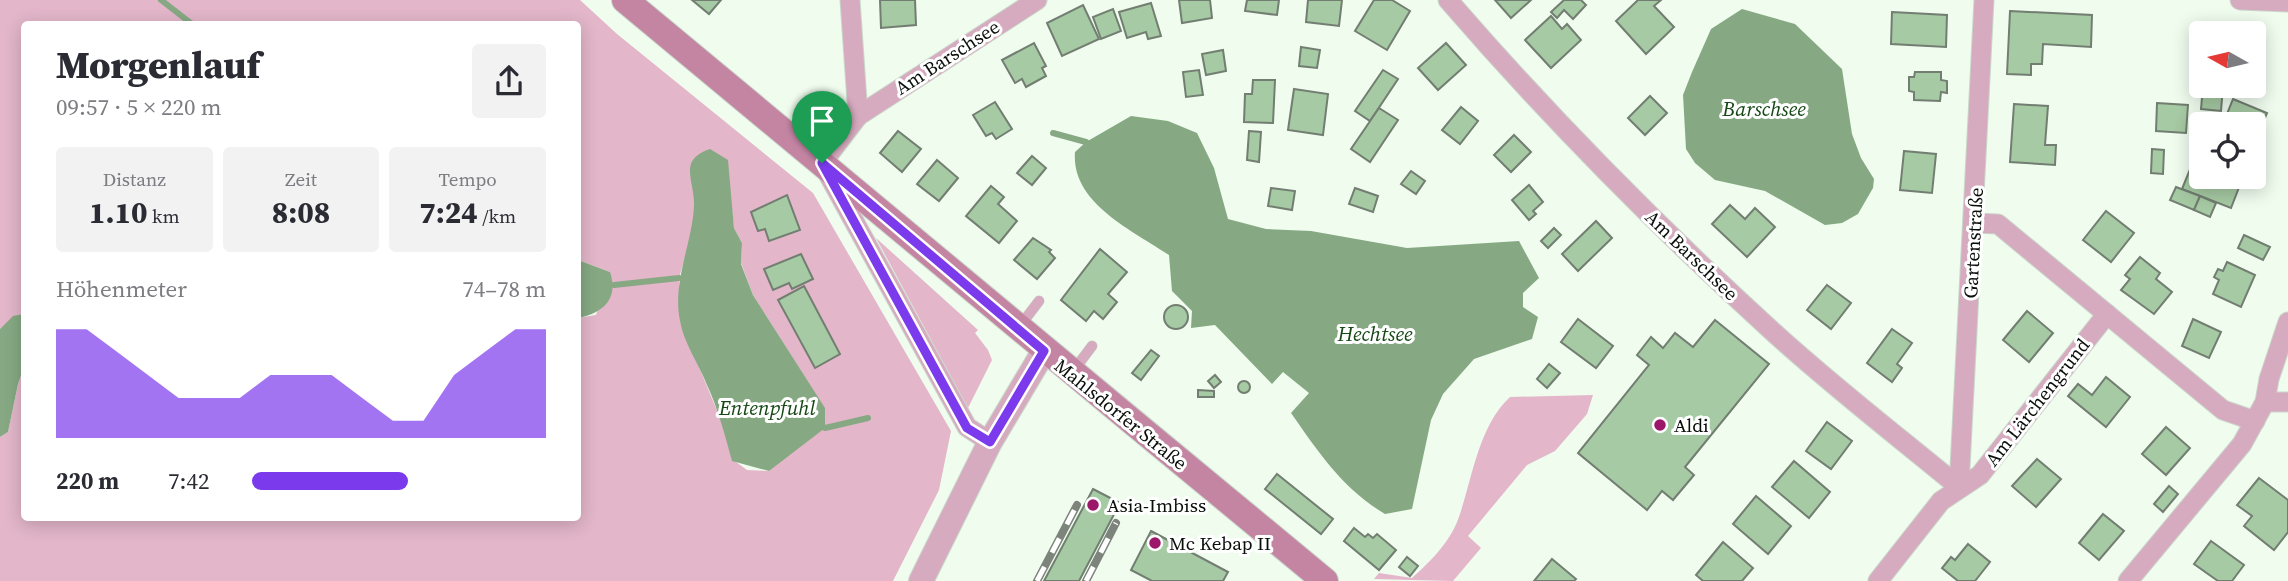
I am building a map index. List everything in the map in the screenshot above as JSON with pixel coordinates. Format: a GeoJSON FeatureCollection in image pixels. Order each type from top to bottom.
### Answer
{"type":"FeatureCollection","features":[{"type":"Feature","properties":{"kind":"main road","name":"Mahlsdorfer Straße"},"geometry":{"type":"LineString","coordinates":[[625,0],[1044,351],[1325,581]]}},
{"type":"Feature","properties":{"kind":"street"},"geometry":{"type":"LineString","coordinates":[[850,0],[858,116]]}},
{"type":"Feature","properties":{"kind":"street","name":"Am Barschsee"},"geometry":{"type":"LineString","coordinates":[[822,163],[858,116],[1037,0]]}},
{"type":"Feature","properties":{"kind":"street","name":"Am Barschsee"},"geometry":{"type":"LineString","coordinates":[[1448,0],[1519,83],[1659,224],[1796,352],[1959,487]]}},
{"type":"Feature","properties":{"kind":"street","name":"Gartenstraße"},"geometry":{"type":"LineString","coordinates":[[1959,487],[1975,223],[1984,0]]}},
{"type":"Feature","properties":{"kind":"street"},"geometry":{"type":"LineString","coordinates":[[2241,0],[2288,2]]}},
{"type":"Feature","properties":{"kind":"street","name":"Mahlsdorfer Straße"},"geometry":{"type":"LineString","coordinates":[[822,163],[967,428],[990,442]]}},
{"type":"Feature","properties":{"kind":"street"},"geometry":{"type":"LineString","coordinates":[[1975,223],[1998,224],[2223,410],[2256,421]]}},
{"type":"Feature","properties":{"kind":"street","name":"Am Lärchengrund"},"geometry":{"type":"LineString","coordinates":[[1880,580],[1941,501],[1980,475],[2107,314]]}},
{"type":"Feature","properties":{"kind":"street"},"geometry":{"type":"LineString","coordinates":[[2128,581],[2242,444],[2265,402],[2269,379],[2288,322]]}},
{"type":"Feature","properties":{"kind":"street"},"geometry":{"type":"LineString","coordinates":[[921,581],[990,442],[1044,351]]}},
{"type":"Feature","properties":{"kind":"street"},"geometry":{"type":"LineString","coordinates":[[2265,402],[2288,402]]}},
{"type":"Feature","properties":{"kind":"lane"},"geometry":{"type":"LineString","coordinates":[[1018,329],[1039,301]]}},
{"type":"Feature","properties":{"kind":"lane"},"geometry":{"type":"LineString","coordinates":[[1072,374],[1092,346]]}},
{"type":"Feature","properties":{"kind":"shaded area"},"geometry":{"type":"Polygon","coordinates":[[[0,0],[580,0],[617,34],[813,193],[951,431],[939,490],[893,581],[0,581],[0,437],[8,432],[21,376],[21,521],[581,521],[581,318],[596,315],[610,272],[581,261],[581,21],[21,21],[21,316],[0,329],[0,0]],[[695,194],[693,229],[679,278],[680,321],[723,425],[732,459],[747,470],[769,471],[825,409],[753,295],[741,263],[742,243],[734,228],[732,209],[695,194]]]}},
{"type":"Feature","properties":{"kind":"shaded area"},"geometry":{"type":"Polygon","coordinates":[[[876,238],[978,330],[975,333],[992,360],[968,408],[876,238]]]}},
{"type":"Feature","properties":{"kind":"shaded area"},"geometry":{"type":"Polygon","coordinates":[[[1593,395],[1587,414],[1555,451],[1527,465],[1468,536],[1481,548],[1453,581],[1374,579],[1379,573],[1412,578],[1447,541],[1460,514],[1484,436],[1499,409],[1510,397],[1593,395]]]}},
{"type":"Feature","properties":{"kind":"water","name":"Barschsee"},"geometry":{"type":"Polygon","coordinates":[[[1742,9],[1795,24],[1842,69],[1852,134],[1861,158],[1874,179],[1873,188],[1858,214],[1842,223],[1825,225],[1765,191],[1715,180],[1695,163],[1686,149],[1683,95],[1692,72],[1711,29],[1742,9]]]}},
{"type":"Feature","properties":{"kind":"water","name":"Hechtsee"},"geometry":{"type":"Polygon","coordinates":[[[1131,116],[1168,121],[1197,133],[1214,168],[1228,219],[1266,229],[1311,231],[1407,248],[1519,241],[1539,278],[1523,293],[1523,307],[1538,317],[1532,339],[1474,359],[1443,394],[1431,420],[1412,509],[1385,514],[1344,482],[1291,413],[1309,393],[1283,372],[1272,384],[1215,325],[1191,328],[1192,311],[1172,291],[1169,255],[1122,225],[1093,200],[1076,170],[1075,152],[1086,142],[1131,116]]]}},
{"type":"Feature","properties":{"kind":"water","name":"Entenpfuhl"},"geometry":{"type":"Polygon","coordinates":[[[710,149],[728,160],[734,228],[742,243],[741,264],[753,295],[825,408],[825,428],[769,471],[732,461],[715,403],[680,321],[680,277],[694,206],[691,165],[694,159],[710,149]]]}},
{"type":"Feature","properties":{"kind":"water"},"geometry":{"type":"Polygon","coordinates":[[[581,261],[610,272],[612,282],[607,303],[581,317],[581,261]]]}},
{"type":"Feature","properties":{"kind":"water"},"geometry":{"type":"Polygon","coordinates":[[[21,315],[21,376],[8,432],[0,437],[0,329],[13,316],[21,315]]]}},
{"type":"Feature","properties":{"kind":"building"},"geometry":{"type":"Polygon","coordinates":[[[692,0],[721,0],[709,14],[692,0]]]}},
{"type":"Feature","properties":{"kind":"building"},"geometry":{"type":"Polygon","coordinates":[[[880,0],[915,0],[916,25],[881,28],[880,0]]]}},
{"type":"Feature","properties":{"kind":"building"},"geometry":{"type":"Polygon","coordinates":[[[1179,0],[1210,0],[1212,18],[1182,23],[1179,0]]]}},
{"type":"Feature","properties":{"kind":"building"},"geometry":{"type":"Polygon","coordinates":[[[1247,0],[1279,0],[1277,15],[1245,11],[1247,0]]]}},
{"type":"Feature","properties":{"kind":"building"},"geometry":{"type":"Polygon","coordinates":[[[1308,0],[1342,0],[1339,26],[1306,22],[1308,0]]]}},
{"type":"Feature","properties":{"kind":"building"},"geometry":{"type":"Polygon","coordinates":[[[1374,0],[1392,0],[1410,11],[1387,50],[1355,31],[1374,0]]]}},
{"type":"Feature","properties":{"kind":"building"},"geometry":{"type":"Polygon","coordinates":[[[1495,0],[1531,0],[1511,18],[1495,0]]]}},
{"type":"Feature","properties":{"kind":"building"},"geometry":{"type":"Polygon","coordinates":[[[1564,0],[1581,0],[1586,5],[1573,19],[1564,10],[1557,18],[1551,12],[1564,0]]]}},
{"type":"Feature","properties":{"kind":"building"},"geometry":{"type":"Polygon","coordinates":[[[1638,0],[1661,0],[1654,6],[1674,27],[1646,54],[1616,21],[1638,0]]]}},
{"type":"Feature","properties":{"kind":"building"},"geometry":{"type":"Polygon","coordinates":[[[1151,3],[1161,36],[1148,39],[1146,32],[1127,38],[1119,12],[1151,3]]]}},
{"type":"Feature","properties":{"kind":"building"},"geometry":{"type":"Polygon","coordinates":[[[1083,5],[1099,39],[1062,56],[1047,23],[1083,5]]]}},
{"type":"Feature","properties":{"kind":"building"},"geometry":{"type":"Polygon","coordinates":[[[1113,9],[1121,31],[1101,39],[1093,17],[1113,9]]]}},
{"type":"Feature","properties":{"kind":"building"},"geometry":{"type":"Polygon","coordinates":[[[2010,11],[2092,15],[2091,47],[2043,44],[2042,64],[2031,64],[2031,75],[2007,74],[2010,11]]]}},
{"type":"Feature","properties":{"kind":"building"},"geometry":{"type":"Polygon","coordinates":[[[1892,12],[1947,15],[1946,47],[1891,44],[1892,12]]]}},
{"type":"Feature","properties":{"kind":"building"},"geometry":{"type":"Polygon","coordinates":[[[1551,16],[1562,29],[1567,24],[1581,40],[1551,68],[1525,40],[1551,16]]]}},
{"type":"Feature","properties":{"kind":"building"},"geometry":{"type":"Polygon","coordinates":[[[1034,43],[1046,66],[1042,68],[1046,76],[1026,87],[1022,79],[1015,83],[1002,60],[1034,43]]]}},
{"type":"Feature","properties":{"kind":"building"},"geometry":{"type":"Polygon","coordinates":[[[1446,43],[1466,65],[1438,90],[1418,68],[1446,43]]]}},
{"type":"Feature","properties":{"kind":"building"},"geometry":{"type":"Polygon","coordinates":[[[1301,47],[1320,50],[1317,68],[1299,66],[1301,47]]]}},
{"type":"Feature","properties":{"kind":"building"},"geometry":{"type":"Polygon","coordinates":[[[1223,50],[1226,71],[1206,75],[1202,54],[1223,50]]]}},
{"type":"Feature","properties":{"kind":"building"},"geometry":{"type":"Polygon","coordinates":[[[1199,70],[1203,95],[1186,97],[1183,72],[1199,70]]]}},
{"type":"Feature","properties":{"kind":"building"},"geometry":{"type":"Polygon","coordinates":[[[1383,70],[1398,79],[1370,121],[1355,111],[1383,70]]]}},
{"type":"Feature","properties":{"kind":"building"},"geometry":{"type":"Polygon","coordinates":[[[1915,72],[1941,72],[1941,80],[1947,81],[1947,93],[1941,92],[1940,101],[1914,100],[1914,92],[1909,91],[1909,77],[1914,77],[1915,72]]]}},
{"type":"Feature","properties":{"kind":"building"},"geometry":{"type":"Polygon","coordinates":[[[1253,80],[1275,80],[1273,123],[1244,122],[1245,94],[1252,94],[1253,80]]]}},
{"type":"Feature","properties":{"kind":"building"},"geometry":{"type":"Polygon","coordinates":[[[1294,89],[1328,94],[1323,135],[1288,130],[1294,89]]]}},
{"type":"Feature","properties":{"kind":"building"},"geometry":{"type":"Polygon","coordinates":[[[1650,96],[1667,113],[1645,135],[1628,118],[1650,96]]]}},
{"type":"Feature","properties":{"kind":"building"},"geometry":{"type":"Polygon","coordinates":[[[2202,98],[2222,98],[2221,111],[2201,109],[2202,98]]]}},
{"type":"Feature","properties":{"kind":"building"},"geometry":{"type":"Polygon","coordinates":[[[2233,99],[2265,112],[2228,112],[2233,99]]]}},
{"type":"Feature","properties":{"kind":"building"},"geometry":{"type":"Polygon","coordinates":[[[995,102],[1012,129],[996,139],[992,133],[986,136],[973,115],[995,102]]]}},
{"type":"Feature","properties":{"kind":"building"},"geometry":{"type":"Polygon","coordinates":[[[2157,103],[2188,105],[2186,133],[2156,131],[2157,103]]]}},
{"type":"Feature","properties":{"kind":"building"},"geometry":{"type":"Polygon","coordinates":[[[2014,104],[2048,106],[2045,145],[2056,145],[2055,165],[2010,162],[2014,104]]]}},
{"type":"Feature","properties":{"kind":"building"},"geometry":{"type":"Polygon","coordinates":[[[1461,107],[1478,121],[1460,144],[1442,130],[1461,107]]]}},
{"type":"Feature","properties":{"kind":"building"},"geometry":{"type":"Polygon","coordinates":[[[1379,108],[1398,120],[1370,162],[1351,149],[1379,108]]]}},
{"type":"Feature","properties":{"kind":"building"},"geometry":{"type":"Polygon","coordinates":[[[898,131],[921,149],[902,172],[880,153],[898,131]]]}},
{"type":"Feature","properties":{"kind":"building"},"geometry":{"type":"Polygon","coordinates":[[[1249,131],[1261,132],[1259,162],[1247,160],[1249,131]]]}},
{"type":"Feature","properties":{"kind":"building"},"geometry":{"type":"Polygon","coordinates":[[[1514,135],[1531,152],[1511,172],[1494,155],[1514,135]]]}},
{"type":"Feature","properties":{"kind":"building"},"geometry":{"type":"Polygon","coordinates":[[[2152,149],[2164,150],[2163,174],[2151,173],[2152,149]]]}},
{"type":"Feature","properties":{"kind":"building"},"geometry":{"type":"Polygon","coordinates":[[[1904,151],[1936,154],[1932,193],[1900,190],[1904,151]]]}},
{"type":"Feature","properties":{"kind":"building"},"geometry":{"type":"Polygon","coordinates":[[[1032,156],[1046,168],[1032,185],[1017,173],[1032,156]]]}},
{"type":"Feature","properties":{"kind":"building"},"geometry":{"type":"Polygon","coordinates":[[[937,160],[958,178],[939,201],[917,184],[937,160]]]}},
{"type":"Feature","properties":{"kind":"building"},"geometry":{"type":"Polygon","coordinates":[[[1411,171],[1425,181],[1416,194],[1401,184],[1411,171]]]}},
{"type":"Feature","properties":{"kind":"building"},"geometry":{"type":"Polygon","coordinates":[[[2189,172],[2189,189],[2238,189],[2231,208],[2182,189],[2189,172]]]}},
{"type":"Feature","properties":{"kind":"building"},"geometry":{"type":"Polygon","coordinates":[[[1529,185],[1543,202],[1533,211],[1536,214],[1529,220],[1512,200],[1529,185]]]}},
{"type":"Feature","properties":{"kind":"building"},"geometry":{"type":"Polygon","coordinates":[[[991,186],[1004,197],[998,204],[1017,221],[999,243],[966,216],[991,186]]]}},
{"type":"Feature","properties":{"kind":"building"},"geometry":{"type":"Polygon","coordinates":[[[2176,187],[2200,196],[2194,210],[2170,200],[2176,187]]]}},
{"type":"Feature","properties":{"kind":"building"},"geometry":{"type":"Polygon","coordinates":[[[1271,188],[1295,191],[1292,210],[1268,206],[1271,188]]]}},
{"type":"Feature","properties":{"kind":"building"},"geometry":{"type":"Polygon","coordinates":[[[1355,188],[1378,196],[1373,212],[1349,204],[1355,188]]]}},
{"type":"Feature","properties":{"kind":"building"},"geometry":{"type":"Polygon","coordinates":[[[787,195],[800,230],[769,241],[765,229],[758,231],[751,212],[787,195]]]}},
{"type":"Feature","properties":{"kind":"building"},"geometry":{"type":"Polygon","coordinates":[[[2200,196],[2216,203],[2210,217],[2194,210],[2200,196]]]}},
{"type":"Feature","properties":{"kind":"building"},"geometry":{"type":"Polygon","coordinates":[[[1730,205],[1745,219],[1755,208],[1775,227],[1747,257],[1712,224],[1730,205]]]}},
{"type":"Feature","properties":{"kind":"building"},"geometry":{"type":"Polygon","coordinates":[[[2106,211],[2134,233],[2111,262],[2083,240],[2106,211]]]}},
{"type":"Feature","properties":{"kind":"building"},"geometry":{"type":"Polygon","coordinates":[[[1596,221],[1612,238],[1578,271],[1562,254],[1596,221]]]}},
{"type":"Feature","properties":{"kind":"building"},"geometry":{"type":"Polygon","coordinates":[[[1554,228],[1561,235],[1548,248],[1541,241],[1554,228]]]}},
{"type":"Feature","properties":{"kind":"building"},"geometry":{"type":"Polygon","coordinates":[[[2244,235],[2270,247],[2263,260],[2238,248],[2244,235]]]}},
{"type":"Feature","properties":{"kind":"building"},"geometry":{"type":"Polygon","coordinates":[[[1033,238],[1051,250],[1049,252],[1055,258],[1037,279],[1014,260],[1033,238]]]}},
{"type":"Feature","properties":{"kind":"building"},"geometry":{"type":"Polygon","coordinates":[[[1100,249],[1127,272],[1108,294],[1117,302],[1103,319],[1094,311],[1086,321],[1061,300],[1100,249]]]}},
{"type":"Feature","properties":{"kind":"building"},"geometry":{"type":"Polygon","coordinates":[[[801,254],[813,279],[792,289],[789,283],[773,290],[764,269],[801,254]]]}},
{"type":"Feature","properties":{"kind":"building"},"geometry":{"type":"Polygon","coordinates":[[[2140,257],[2160,273],[2156,279],[2172,292],[2154,314],[2121,290],[2130,279],[2125,275],[2140,257]]]}},
{"type":"Feature","properties":{"kind":"building"},"geometry":{"type":"Polygon","coordinates":[[[2227,262],[2255,275],[2241,307],[2213,294],[2219,280],[2214,277],[2218,269],[2223,271],[2227,262]]]}},
{"type":"Feature","properties":{"kind":"building"},"geometry":{"type":"Polygon","coordinates":[[[1827,285],[1851,303],[1831,329],[1807,310],[1827,285]]]}},
{"type":"Feature","properties":{"kind":"building"},"geometry":{"type":"Polygon","coordinates":[[[804,286],[840,354],[815,368],[778,300],[804,286]]]}},
{"type":"Feature","properties":{"kind":"building"},"geometry":{"type":"Polygon","coordinates":[[[1176,305],[1185,308],[1188,317],[1185,326],[1176,329],[1167,326],[1164,317],[1167,308],[1176,305]]]}},
{"type":"Feature","properties":{"kind":"building"},"geometry":{"type":"Polygon","coordinates":[[[2027,311],[2053,333],[2029,362],[2003,340],[2027,311]]]}},
{"type":"Feature","properties":{"kind":"building"},"geometry":{"type":"Polygon","coordinates":[[[1578,319],[1613,346],[1596,368],[1561,342],[1578,319]]]}},
{"type":"Feature","properties":{"kind":"building"},"geometry":{"type":"Polygon","coordinates":[[[2193,319],[2221,332],[2209,358],[2182,346],[2193,319]]]}},
{"type":"Feature","properties":{"kind":"building","name":"Aldi"},"geometry":{"type":"Polygon","coordinates":[[[1715,320],[1769,364],[1685,467],[1694,475],[1673,500],[1662,491],[1647,510],[1578,453],[1649,365],[1637,355],[1651,337],[1663,348],[1675,333],[1693,347],[1715,320]]]}},
{"type":"Feature","properties":{"kind":"building"},"geometry":{"type":"Polygon","coordinates":[[[1892,329],[1912,343],[1897,364],[1902,368],[1892,382],[1867,363],[1892,329]]]}},
{"type":"Feature","properties":{"kind":"building"},"geometry":{"type":"Polygon","coordinates":[[[1151,350],[1159,356],[1141,380],[1132,373],[1151,350]]]}},
{"type":"Feature","properties":{"kind":"building"},"geometry":{"type":"Polygon","coordinates":[[[1549,364],[1560,373],[1547,388],[1537,379],[1549,364]]]}},
{"type":"Feature","properties":{"kind":"building"},"geometry":{"type":"Polygon","coordinates":[[[1215,375],[1221,382],[1214,388],[1208,381],[1215,375]]]}},
{"type":"Feature","properties":{"kind":"building"},"geometry":{"type":"Polygon","coordinates":[[[2106,377],[2130,397],[2106,427],[2068,396],[2078,384],[2092,395],[2106,377]]]}},
{"type":"Feature","properties":{"kind":"building"},"geometry":{"type":"Polygon","coordinates":[[[1244,381],[1250,387],[1244,393],[1238,387],[1244,381]]]}},
{"type":"Feature","properties":{"kind":"building"},"geometry":{"type":"Polygon","coordinates":[[[1198,390],[1214,391],[1214,397],[1198,397],[1198,390]]]}},
{"type":"Feature","properties":{"kind":"building"},"geometry":{"type":"Polygon","coordinates":[[[1827,422],[1852,441],[1831,469],[1806,451],[1827,422]]]}},
{"type":"Feature","properties":{"kind":"building"},"geometry":{"type":"Polygon","coordinates":[[[2166,427],[2190,448],[2166,475],[2142,454],[2166,427]]]}},
{"type":"Feature","properties":{"kind":"building"},"geometry":{"type":"Polygon","coordinates":[[[2037,459],[2061,479],[2036,507],[2012,486],[2037,459]]]}},
{"type":"Feature","properties":{"kind":"building"},"geometry":{"type":"Polygon","coordinates":[[[1794,461],[1830,492],[1809,518],[1772,487],[1794,461]]]}},
{"type":"Feature","properties":{"kind":"building"},"geometry":{"type":"Polygon","coordinates":[[[1277,474],[1333,519],[1321,534],[1265,489],[1277,474]]]}},
{"type":"Feature","properties":{"kind":"building"},"geometry":{"type":"Polygon","coordinates":[[[2259,478],[2288,500],[2288,532],[2274,550],[2244,526],[2252,516],[2237,505],[2259,478]]]}},
{"type":"Feature","properties":{"kind":"building"},"geometry":{"type":"Polygon","coordinates":[[[2169,486],[2178,494],[2163,512],[2154,504],[2169,486]]]}},
{"type":"Feature","properties":{"kind":"building"},"geometry":{"type":"Polygon","coordinates":[[[1093,489],[1120,503],[1079,581],[1044,581],[1093,489]]]}},
{"type":"Feature","properties":{"kind":"building"},"geometry":{"type":"Polygon","coordinates":[[[1756,496],[1791,526],[1768,554],[1733,524],[1756,496]]]}},
{"type":"Feature","properties":{"kind":"building"},"geometry":{"type":"Polygon","coordinates":[[[2103,514],[2124,531],[2099,560],[2079,543],[2103,514]]]}},
{"type":"Feature","properties":{"kind":"building"},"geometry":{"type":"Polygon","coordinates":[[[1354,528],[1365,537],[1368,534],[1373,538],[1377,534],[1396,550],[1379,570],[1344,541],[1354,528]]]}},
{"type":"Feature","properties":{"kind":"building"},"geometry":{"type":"Polygon","coordinates":[[[1151,531],[1228,572],[1223,581],[1152,581],[1131,570],[1151,531]]]}},
{"type":"Feature","properties":{"kind":"building"},"geometry":{"type":"Polygon","coordinates":[[[2211,541],[2244,565],[2232,581],[2218,581],[2194,564],[2211,541]]]}},
{"type":"Feature","properties":{"kind":"building"},"geometry":{"type":"Polygon","coordinates":[[[1723,542],[1753,568],[1742,581],[1703,581],[1696,575],[1723,542]]]}},
{"type":"Feature","properties":{"kind":"building"},"geometry":{"type":"Polygon","coordinates":[[[1968,544],[1990,562],[1975,581],[1958,581],[1942,568],[1951,557],[1955,560],[1968,544]]]}},
{"type":"Feature","properties":{"kind":"building"},"geometry":{"type":"Polygon","coordinates":[[[1407,557],[1418,566],[1410,576],[1399,567],[1407,557]]]}},
{"type":"Feature","properties":{"kind":"building"},"geometry":{"type":"Polygon","coordinates":[[[1552,559],[1576,579],[1534,581],[1552,559]]]}},
{"type":"Feature","properties":{"kind":"waterway"},"geometry":{"type":"LineString","coordinates":[[161,0],[188,21]]}},
{"type":"Feature","properties":{"kind":"waterway"},"geometry":{"type":"LineString","coordinates":[[1053,133],[1086,142]]}},
{"type":"Feature","properties":{"kind":"waterway"},"geometry":{"type":"LineString","coordinates":[[614,285],[679,278]]}},
{"type":"Feature","properties":{"kind":"waterway"},"geometry":{"type":"LineString","coordinates":[[825,428],[868,418]]}},
{"type":"Feature","properties":{"kind":"railway"},"geometry":{"type":"LineString","coordinates":[[1037,581],[1077,505]]}},
{"type":"Feature","properties":{"kind":"railway"},"geometry":{"type":"LineString","coordinates":[[1086,581],[1116,523]]}},
{"type":"Feature","properties":{"kind":"place","name":"Aldi"},"geometry":{"type":"Point","coordinates":[1660,425]}},
{"type":"Feature","properties":{"kind":"place","name":"Asia-Imbiss"},"geometry":{"type":"Point","coordinates":[1093,505]}},
{"type":"Feature","properties":{"kind":"place","name":"Mc Kebap II"},"geometry":{"type":"Point","coordinates":[1155,543]}},
{"type":"Feature","properties":{"kind":"route"},"geometry":{"type":"LineString","coordinates":[[822,163],[930,251],[1044,351],[1023,381],[990,442],[967,428],[822,163]]}}]}
